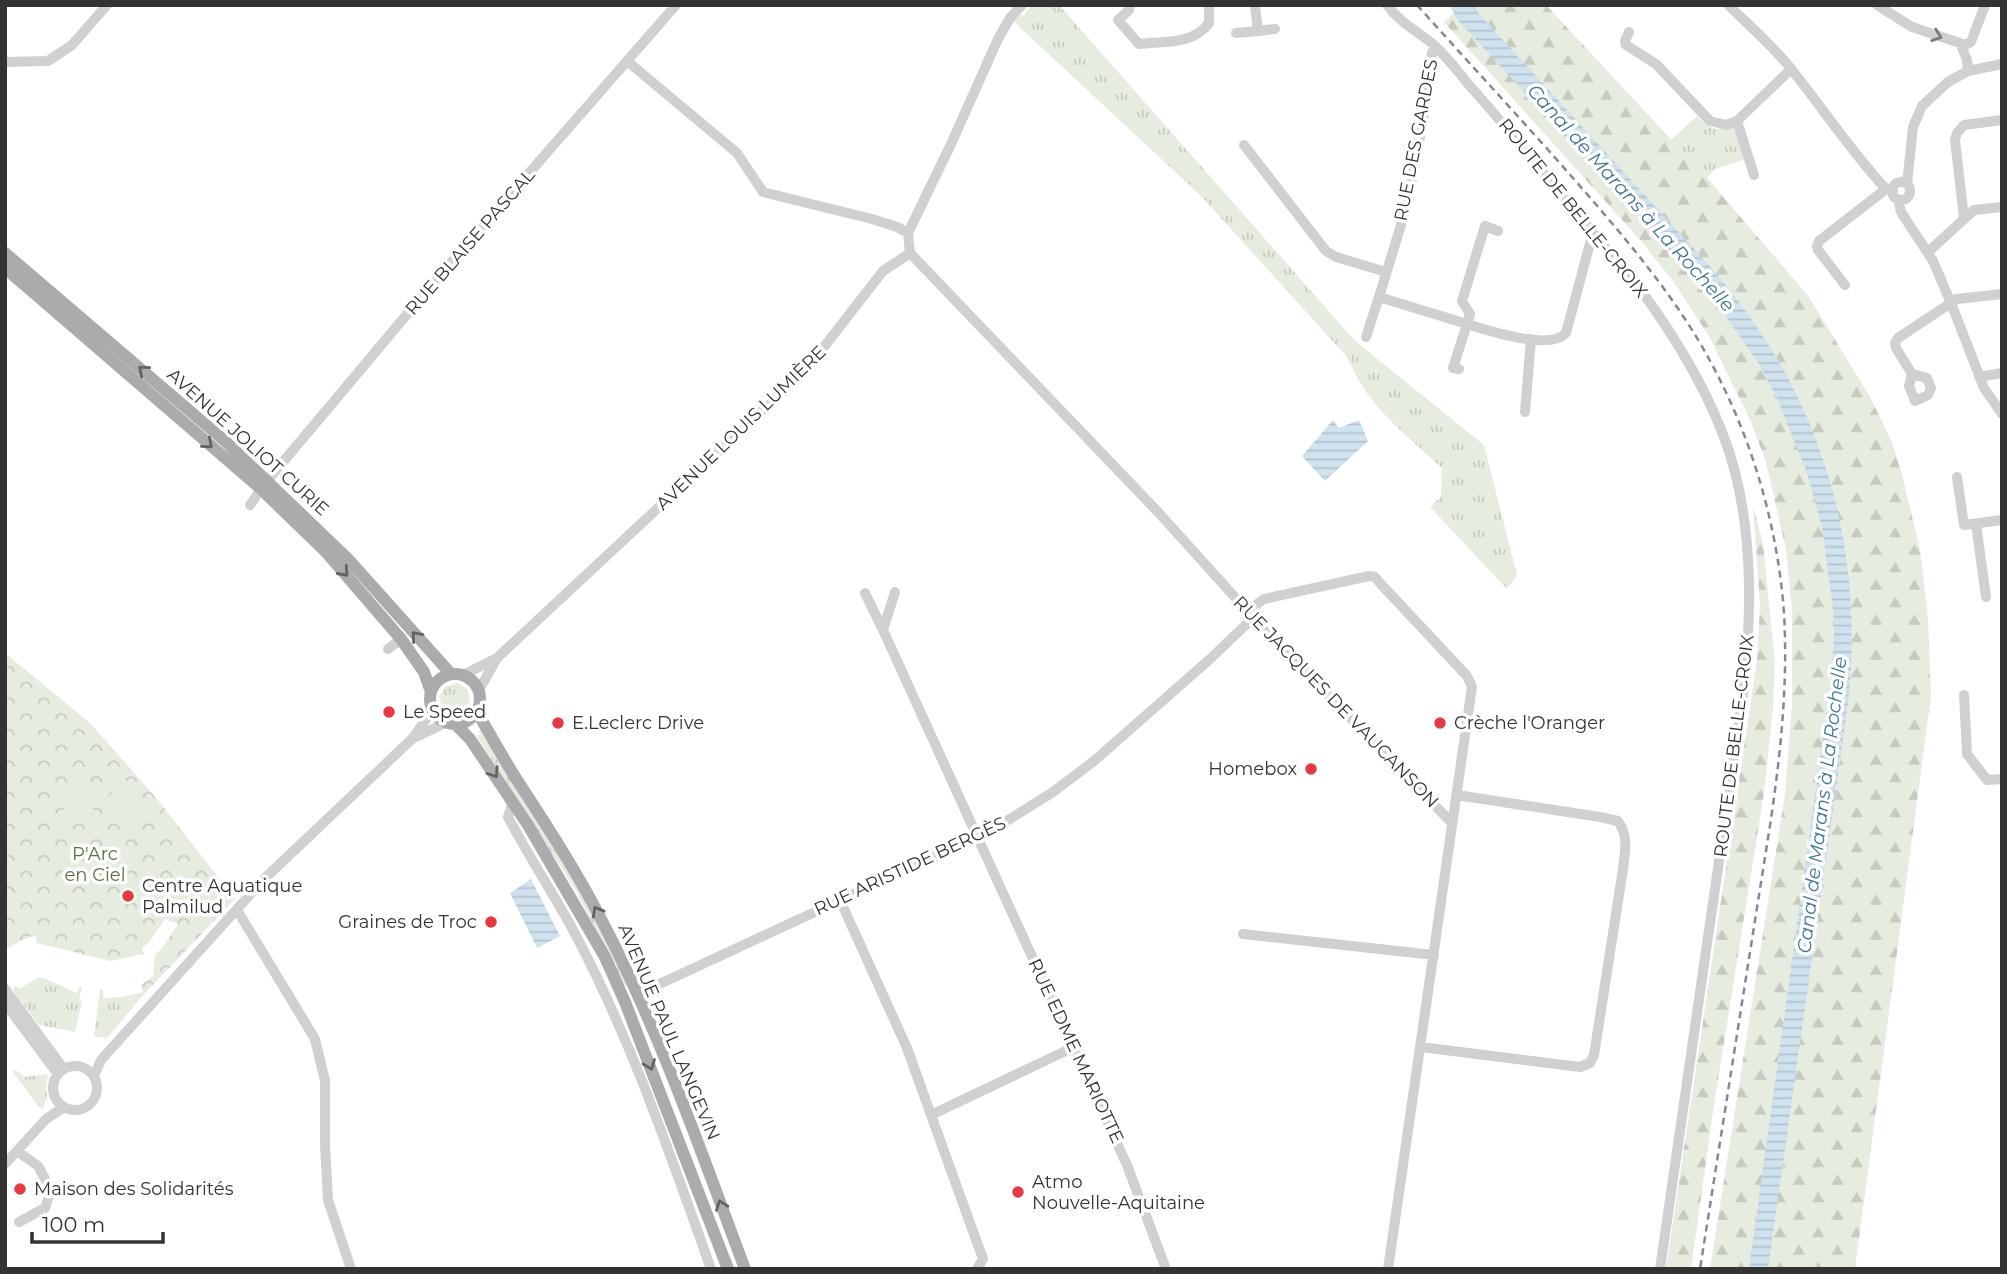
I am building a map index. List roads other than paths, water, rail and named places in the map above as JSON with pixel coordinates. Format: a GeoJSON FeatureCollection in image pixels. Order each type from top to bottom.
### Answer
{"type":"FeatureCollection","features":[{"type":"Feature","properties":{"kind":"main road","name":"AVENUE JOLIOT CURIE"},"geometry":{"type":"LineString","coordinates":[[5,253],[226,442],[401,639],[424,672],[431,692]]}},
{"type":"Feature","properties":{"kind":"main road","name":"AVENUE JOLIOT CURIE"},"geometry":{"type":"LineString","coordinates":[[5,268],[348,559],[457,674]]}},
{"type":"Feature","properties":{"kind":"main road"},"geometry":{"type":"LineString","coordinates":[[457,674],[469,678],[479,690],[480,705],[467,721],[451,723],[441,719],[430,701],[431,692],[438,680],[457,674]]}},
{"type":"Feature","properties":{"kind":"main road","name":"AVENUE PAUL LANGEVIN"},"geometry":{"type":"LineString","coordinates":[[477,712],[602,919],[638,994],[745,1269]]}},
{"type":"Feature","properties":{"kind":"main road","name":"AVENUE PAUL LANGEVIN"},"geometry":{"type":"LineString","coordinates":[[451,723],[465,732],[513,801],[568,890],[605,957],[691,1167],[728,1269]]}},
{"type":"Feature","properties":{"kind":"street"},"geometry":{"type":"LineString","coordinates":[[5,62],[48,61],[72,45],[107,5]]}},
{"type":"Feature","properties":{"kind":"street","name":"RUE BLAISE PASCAL"},"geometry":{"type":"LineString","coordinates":[[250,505],[440,275],[676,5]]}},
{"type":"Feature","properties":{"kind":"street"},"geometry":{"type":"LineString","coordinates":[[910,253],[908,233],[998,39],[1021,5]]}},
{"type":"Feature","properties":{"kind":"street"},"geometry":{"type":"LineString","coordinates":[[1130,5],[1129,10],[1118,20],[1139,44],[1190,39],[1209,23],[1209,5]]}},
{"type":"Feature","properties":{"kind":"street"},"geometry":{"type":"LineString","coordinates":[[1255,5],[1258,31]]}},
{"type":"Feature","properties":{"kind":"street","name":"ROUTE DE BELLE-CROIX"},"geometry":{"type":"LineString","coordinates":[[1387,5],[1398,19],[1435,47],[1509,129],[1652,305],[1696,375],[1718,423],[1735,470],[1749,575],[1744,688],[1660,1269]]}},
{"type":"Feature","properties":{"kind":"street"},"geometry":{"type":"LineString","coordinates":[[1728,5],[1768,42],[1866,166],[1896,194],[1911,214],[1919,238],[1951,303],[1984,388],[2002,414]]}},
{"type":"Feature","properties":{"kind":"street"},"geometry":{"type":"LineString","coordinates":[[1877,5],[1912,27],[1966,43]]}},
{"type":"Feature","properties":{"kind":"street"},"geometry":{"type":"LineString","coordinates":[[1968,65],[1966,43],[1986,5]]}},
{"type":"Feature","properties":{"kind":"street"},"geometry":{"type":"LineString","coordinates":[[1236,33],[1275,29]]}},
{"type":"Feature","properties":{"kind":"street"},"geometry":{"type":"LineString","coordinates":[[1629,32],[1626,45],[1656,64],[1710,121],[1726,125],[1737,121],[1791,69]]}},
{"type":"Feature","properties":{"kind":"street","name":"RUE DES GARDES"},"geometry":{"type":"LineString","coordinates":[[1366,337],[1408,202],[1435,47]]}},
{"type":"Feature","properties":{"kind":"street"},"geometry":{"type":"LineString","coordinates":[[627,61],[737,153],[763,192],[872,219],[908,233]]}},
{"type":"Feature","properties":{"kind":"street"},"geometry":{"type":"LineString","coordinates":[[1845,285],[1818,250],[1819,241],[1896,194],[1910,190],[1907,184],[1913,127],[1922,106],[1968,65],[2002,64]]}},
{"type":"Feature","properties":{"kind":"street"},"geometry":{"type":"LineString","coordinates":[[1964,218],[1955,140],[1957,133],[1964,125],[2002,120]]}},
{"type":"Feature","properties":{"kind":"street"},"geometry":{"type":"LineString","coordinates":[[1737,121],[1754,175]]}},
{"type":"Feature","properties":{"kind":"street"},"geometry":{"type":"LineString","coordinates":[[1244,145],[1326,251],[1336,257],[1386,272]]}},
{"type":"Feature","properties":{"kind":"street"},"geometry":{"type":"LineString","coordinates":[[1928,252],[1974,210],[2002,207]]}},
{"type":"Feature","properties":{"kind":"street"},"geometry":{"type":"LineString","coordinates":[[1459,369],[1453,368],[1470,314],[1462,301],[1485,226],[1499,231]]}},
{"type":"Feature","properties":{"kind":"street"},"geometry":{"type":"LineString","coordinates":[[1379,297],[1504,336],[1555,340],[1566,333],[1593,232]]}},
{"type":"Feature","properties":{"kind":"street","name":"RUE JACQUES DE VAUCANSON"},"geometry":{"type":"LineString","coordinates":[[910,253],[1158,512],[1253,618],[1451,822],[1388,1269]]}},
{"type":"Feature","properties":{"kind":"street","name":"AVENUE LOUIS LUMIÈRE"},"geometry":{"type":"LineString","coordinates":[[479,690],[497,658],[806,370],[883,271],[910,253]]}},
{"type":"Feature","properties":{"kind":"street"},"geometry":{"type":"LineString","coordinates":[[1912,374],[1896,348],[1898,338],[1957,299],[2002,294]]}},
{"type":"Feature","properties":{"kind":"street"},"geometry":{"type":"LineString","coordinates":[[1525,412],[1531,339]]}},
{"type":"Feature","properties":{"kind":"street"},"geometry":{"type":"LineString","coordinates":[[1979,377],[2002,373]]}},
{"type":"Feature","properties":{"kind":"street"},"geometry":{"type":"LineString","coordinates":[[1957,477],[1964,525],[2002,520]]}},
{"type":"Feature","properties":{"kind":"street"},"geometry":{"type":"LineString","coordinates":[[1976,524],[1986,597]]}},
{"type":"Feature","properties":{"kind":"street","name":"RUE ARISTIDE BERGÈS"},"geometry":{"type":"LineString","coordinates":[[638,994],[994,830],[1094,761],[1210,659],[1253,618],[1257,604],[1264,599],[1362,576],[1375,577],[1471,682],[1457,795]]}},
{"type":"Feature","properties":{"kind":"street"},"geometry":{"type":"LineString","coordinates":[[883,630],[895,592]]}},
{"type":"Feature","properties":{"kind":"street","name":"RUE EDME MARIOTTE"},"geometry":{"type":"LineString","coordinates":[[865,593],[1132,1176],[1166,1269]]}},
{"type":"Feature","properties":{"kind":"street"},"geometry":{"type":"LineString","coordinates":[[388,649],[401,639]]}},
{"type":"Feature","properties":{"kind":"street","name":"AVENUE LOUIS LUMIÈRE"},"geometry":{"type":"LineString","coordinates":[[457,674],[497,658]]}},
{"type":"Feature","properties":{"kind":"street"},"geometry":{"type":"LineString","coordinates":[[1964,695],[1967,754],[1987,780],[2002,779]]}},
{"type":"Feature","properties":{"kind":"street"},"geometry":{"type":"LineString","coordinates":[[94,1076],[101,1059],[264,879],[413,738],[433,709]]}},
{"type":"Feature","properties":{"kind":"street"},"geometry":{"type":"LineString","coordinates":[[413,738],[451,723]]}},
{"type":"Feature","properties":{"kind":"street"},"geometry":{"type":"LineString","coordinates":[[1421,1047],[1580,1067],[1590,1063],[1594,1055],[1623,869],[1625,834],[1618,821],[1457,795],[1451,822]]}},
{"type":"Feature","properties":{"kind":"street"},"geometry":{"type":"LineString","coordinates":[[513,801],[508,817],[572,928],[612,1012],[637,1069],[711,1269]]}},
{"type":"Feature","properties":{"kind":"street"},"geometry":{"type":"LineString","coordinates":[[840,900],[907,1048],[983,1259],[977,1269]]}},
{"type":"Feature","properties":{"kind":"street"},"geometry":{"type":"LineString","coordinates":[[237,910],[315,1039],[325,1081],[328,1200],[351,1269]]}},
{"type":"Feature","properties":{"kind":"street"},"geometry":{"type":"LineString","coordinates":[[1243,934],[1434,955]]}},
{"type":"Feature","properties":{"kind":"street"},"geometry":{"type":"LineString","coordinates":[[5,989],[60,1071]]}},
{"type":"Feature","properties":{"kind":"street"},"geometry":{"type":"LineString","coordinates":[[5,1003],[60,1071]]}},
{"type":"Feature","properties":{"kind":"street"},"geometry":{"type":"LineString","coordinates":[[931,1115],[1074,1047]]}},
{"type":"Feature","properties":{"kind":"street"},"geometry":{"type":"LineString","coordinates":[[84,1067],[101,1059]]}},
{"type":"Feature","properties":{"kind":"street"},"geometry":{"type":"LineString","coordinates":[[74,1065],[84,1067],[94,1076],[97,1088],[93,1101],[76,1110],[64,1107],[55,1098],[52,1086],[60,1071],[74,1065]]}},
{"type":"Feature","properties":{"kind":"street"},"geometry":{"type":"LineString","coordinates":[[46,1119],[55,1098]]}},
{"type":"Feature","properties":{"kind":"street"},"geometry":{"type":"LineString","coordinates":[[5,1164],[46,1119],[64,1107]]}},
{"type":"Feature","properties":{"kind":"street"},"geometry":{"type":"LineString","coordinates":[[17,1152],[38,1166],[51,1190],[45,1208],[19,1222]]}},
{"type":"Feature","properties":{"kind":"street"},"geometry":{"type":"LineString","coordinates":[[676,1171],[705,1162]]}},
{"type":"Feature","properties":{"kind":"water","name":"Canal de Marans à La Rochelle"},"geometry":{"type":"Polygon","coordinates":[[[1449,5],[1471,5],[1705,261],[1744,308],[1776,358],[1803,409],[1824,463],[1839,518],[1848,576],[1852,635],[1849,696],[1768,1269],[1749,1269],[1831,680],[1833,609],[1822,527],[1807,473],[1779,403],[1761,367],[1727,318],[1663,243],[1458,20],[1449,5]]]}},
{"type":"Feature","properties":{"kind":"water"},"geometry":{"type":"Polygon","coordinates":[[[1333,420],[1339,428],[1359,420],[1368,441],[1325,481],[1302,456],[1333,420]]]}},
{"type":"Feature","properties":{"kind":"water"},"geometry":{"type":"Polygon","coordinates":[[[531,879],[560,936],[537,948],[510,893],[531,879]]]}},
{"type":"Feature","properties":{"kind":"railway"},"geometry":{"type":"LineString","coordinates":[[1417,5],[1593,201],[1669,296],[1702,347],[1731,402],[1753,461],[1770,521],[1784,613],[1785,665],[1781,742],[1700,1269]]}},
{"type":"Feature","properties":{"kind":"place","name":"Le Speed"},"geometry":{"type":"Point","coordinates":[389,712]}},
{"type":"Feature","properties":{"kind":"place","name":"E.Leclerc Drive"},"geometry":{"type":"Point","coordinates":[558,723]}},
{"type":"Feature","properties":{"kind":"place","name":"Crèche l'Oranger"},"geometry":{"type":"Point","coordinates":[1440,723]}},
{"type":"Feature","properties":{"kind":"place","name":"Homebox"},"geometry":{"type":"Point","coordinates":[1311,769]}},
{"type":"Feature","properties":{"kind":"place","name":"Centre Aquatique Palmilud"},"geometry":{"type":"Point","coordinates":[128,896]}},
{"type":"Feature","properties":{"kind":"place","name":"Graines de Troc"},"geometry":{"type":"Point","coordinates":[491,922]}},
{"type":"Feature","properties":{"kind":"place","name":"Maison des Solidarités"},"geometry":{"type":"Point","coordinates":[20,1189]}},
{"type":"Feature","properties":{"kind":"place","name":"Atmo Nouvelle-Aquitaine"},"geometry":{"type":"Point","coordinates":[1018,1192]}},
{"type":"Feature","properties":{"kind":"park label","name":"P'Arc en Ciel"},"geometry":{"type":"Point","coordinates":[95,864]}}]}
